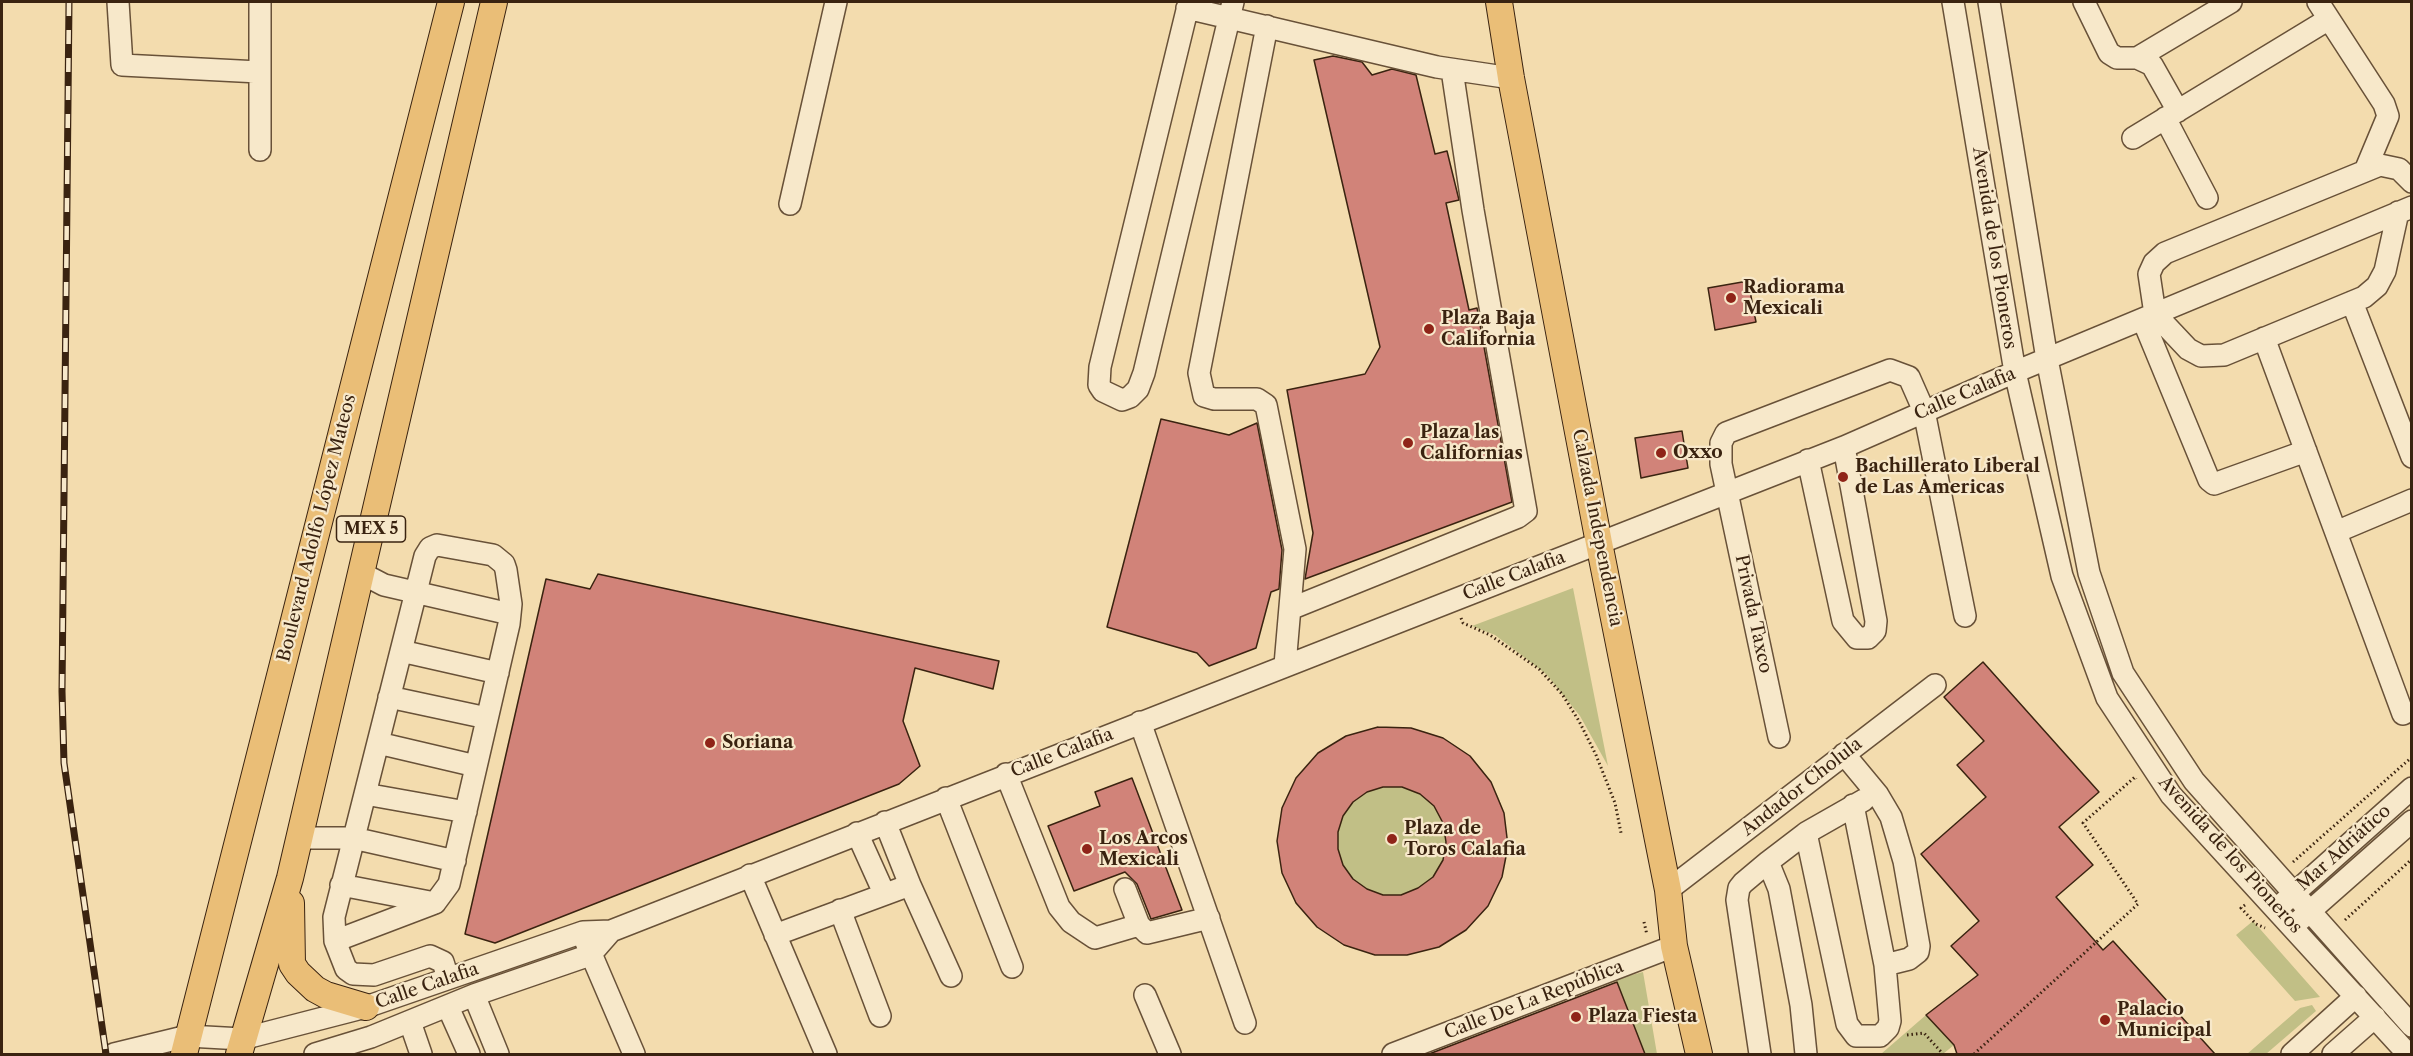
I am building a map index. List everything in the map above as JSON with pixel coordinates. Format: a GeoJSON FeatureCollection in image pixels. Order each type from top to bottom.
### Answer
{"type":"FeatureCollection","features":[{"type":"Feature","properties":{"kind":"main road","name":"Boulevard Adolfo López Mateos"},"geometry":{"type":"LineString","coordinates":[[186,1045],[451,2]]}},
{"type":"Feature","properties":{"kind":"main road","name":"MEX 5"},"geometry":{"type":"LineString","coordinates":[[241,1047],[300,838],[494,2]]}},
{"type":"Feature","properties":{"kind":"main road","name":"Calzada Independencia"},"geometry":{"type":"LineString","coordinates":[[1499,2],[1511,78],[1599,543],[1668,890],[1674,946],[1699,1054]]}},
{"type":"Feature","properties":{"kind":"main road"},"geometry":{"type":"LineString","coordinates":[[290,878],[292,964],[315,989],[343,1001],[366,1007]]}},
{"type":"Feature","properties":{"kind":"street"},"geometry":{"type":"LineString","coordinates":[[118,2],[122,64],[259,72]]}},
{"type":"Feature","properties":{"kind":"street"},"geometry":{"type":"LineString","coordinates":[[260,2],[260,150]]}},
{"type":"Feature","properties":{"kind":"street"},"geometry":{"type":"LineString","coordinates":[[790,204],[836,2]]}},
{"type":"Feature","properties":{"kind":"street","name":"Avenida de los Pioneros"},"geometry":{"type":"LineString","coordinates":[[1953,2],[2014,372],[2062,576],[2107,698],[2171,795],[2285,901],[2309,912],[2412,1026]]}},
{"type":"Feature","properties":{"kind":"street","name":"Avenida de los Pioneros"},"geometry":{"type":"LineString","coordinates":[[1989,2],[2047,359],[2089,573],[2123,673],[2194,781],[2285,901],[2293,926],[2408,1054]]}},
{"type":"Feature","properties":{"kind":"street"},"geometry":{"type":"LineString","coordinates":[[2084,2],[2109,53],[2127,60],[2137,58],[2231,2]]}},
{"type":"Feature","properties":{"kind":"street"},"geometry":{"type":"LineString","coordinates":[[2318,2],[2384,104],[2388,116],[2365,171]]}},
{"type":"Feature","properties":{"kind":"street"},"geometry":{"type":"LineString","coordinates":[[1231,10],[1144,373],[1138,389],[1130,397],[1115,398],[1103,391],[1099,385],[1100,367],[1188,5],[1231,10],[1268,26],[1452,70],[1511,78]]}},
{"type":"Feature","properties":{"kind":"street"},"geometry":{"type":"LineString","coordinates":[[2133,138],[2329,20]]}},
{"type":"Feature","properties":{"kind":"street"},"geometry":{"type":"LineString","coordinates":[[1268,26],[1199,373],[1204,396],[1214,399],[1257,399],[1266,405],[1293,536],[1285,665]]}},
{"type":"Feature","properties":{"kind":"street"},"geometry":{"type":"LineString","coordinates":[[2137,58],[2145,60],[2157,72],[2172,115],[2207,198]]}},
{"type":"Feature","properties":{"kind":"street"},"geometry":{"type":"LineString","coordinates":[[1290,609],[1518,517],[1526,511],[1473,210],[1452,70]]}},
{"type":"Feature","properties":{"kind":"street"},"geometry":{"type":"LineString","coordinates":[[2306,451],[2220,484],[2209,480],[2149,317],[2150,274],[2154,263],[2165,253],[2380,165],[2399,168],[2412,182]]}},
{"type":"Feature","properties":{"kind":"street"},"geometry":{"type":"LineString","coordinates":[[2149,317],[2188,349],[2201,356],[2224,355],[2364,297],[2377,286],[2385,271],[2405,210]]}},
{"type":"Feature","properties":{"kind":"street","name":"Calle Calafia"},"geometry":{"type":"LineString","coordinates":[[114,1054],[186,1045],[241,1047],[583,933],[611,931],[1006,774],[1844,447],[2014,372],[2405,210]]}},
{"type":"Feature","properties":{"kind":"street"},"geometry":{"type":"LineString","coordinates":[[2352,302],[2412,457]]}},
{"type":"Feature","properties":{"kind":"street"},"geometry":{"type":"LineString","coordinates":[[2264,338],[2403,714]]}},
{"type":"Feature","properties":{"kind":"street","name":"Privada Taxco"},"geometry":{"type":"LineString","coordinates":[[1779,736],[1721,464],[1721,443],[1726,433],[1738,427],[1890,370],[1909,376],[1924,411]]}},
{"type":"Feature","properties":{"kind":"street"},"geometry":{"type":"LineString","coordinates":[[1924,411],[1965,616]]}},
{"type":"Feature","properties":{"kind":"street"},"geometry":{"type":"LineString","coordinates":[[1808,460],[1843,621],[1857,638],[1868,638],[1875,631],[1876,621],[1844,447]]}},
{"type":"Feature","properties":{"kind":"street"},"geometry":{"type":"LineString","coordinates":[[2336,532],[2412,500]]}},
{"type":"Feature","properties":{"kind":"street"},"geometry":{"type":"LineString","coordinates":[[335,942],[435,903],[449,884],[510,614],[504,564],[488,554],[436,545],[430,548],[425,556],[334,917],[335,942],[346,969],[353,974],[374,975],[430,956],[443,962],[448,978]]}},
{"type":"Feature","properties":{"kind":"street"},"geometry":{"type":"LineString","coordinates":[[361,573],[384,585],[510,614]]}},
{"type":"Feature","properties":{"kind":"street"},"geometry":{"type":"LineString","coordinates":[[401,651],[498,673]]}},
{"type":"Feature","properties":{"kind":"street","name":"Andador Cholula"},"geometry":{"type":"LineString","coordinates":[[1668,890],[1935,685]]}},
{"type":"Feature","properties":{"kind":"street"},"geometry":{"type":"LineString","coordinates":[[389,698],[487,718]]}},
{"type":"Feature","properties":{"kind":"street"},"geometry":{"type":"LineString","coordinates":[[1140,722],[1245,1023]]}},
{"type":"Feature","properties":{"kind":"street"},"geometry":{"type":"LineString","coordinates":[[378,743],[476,766]]}},
{"type":"Feature","properties":{"kind":"street"},"geometry":{"type":"LineString","coordinates":[[1845,754],[1878,795],[1891,818],[1904,861],[1919,946],[1915,956],[1885,965]]}},
{"type":"Feature","properties":{"kind":"street"},"geometry":{"type":"LineString","coordinates":[[1006,774],[1059,907],[1071,922],[1095,938],[1139,925]]}},
{"type":"Feature","properties":{"kind":"street","name":"Mar Adriático"},"geometry":{"type":"LineString","coordinates":[[2285,901],[2412,788]]}},
{"type":"Feature","properties":{"kind":"street"},"geometry":{"type":"LineString","coordinates":[[365,794],[466,812]]}},
{"type":"Feature","properties":{"kind":"street"},"geometry":{"type":"LineString","coordinates":[[1761,1054],[1737,900],[1739,888],[1806,833],[1853,805],[1878,795]]}},
{"type":"Feature","properties":{"kind":"street"},"geometry":{"type":"LineString","coordinates":[[946,798],[1012,967]]}},
{"type":"Feature","properties":{"kind":"street"},"geometry":{"type":"LineString","coordinates":[[1806,833],[1847,1024],[1856,1036],[1880,1036],[1888,1028],[1890,1022],[1885,965],[1853,805]]}},
{"type":"Feature","properties":{"kind":"street","name":"Mar Adriático"},"geometry":{"type":"LineString","coordinates":[[2293,926],[2412,820]]}},
{"type":"Feature","properties":{"kind":"street"},"geometry":{"type":"LineString","coordinates":[[885,822],[910,885],[951,976]]}},
{"type":"Feature","properties":{"kind":"street"},"geometry":{"type":"LineString","coordinates":[[857,833],[885,893]]}},
{"type":"Feature","properties":{"kind":"street"},"geometry":{"type":"LineString","coordinates":[[300,838],[353,838],[454,861]]}},
{"type":"Feature","properties":{"kind":"street"},"geometry":{"type":"LineString","coordinates":[[1768,862],[1779,889],[1801,1005],[1806,1054]]}},
{"type":"Feature","properties":{"kind":"street"},"geometry":{"type":"LineString","coordinates":[[750,875],[826,1054]]}},
{"type":"Feature","properties":{"kind":"street"},"geometry":{"type":"LineString","coordinates":[[341,885],[435,903]]}},
{"type":"Feature","properties":{"kind":"street"},"geometry":{"type":"LineString","coordinates":[[775,935],[910,885]]}},
{"type":"Feature","properties":{"kind":"street"},"geometry":{"type":"LineString","coordinates":[[1125,889],[1139,925],[1147,933],[1209,918]]}},
{"type":"Feature","properties":{"kind":"street"},"geometry":{"type":"LineString","coordinates":[[840,910],[880,1016]]}},
{"type":"Feature","properties":{"kind":"street","name":"Calle Calafia"},"geometry":{"type":"LineString","coordinates":[[315,1054],[373,1046],[410,1022],[474,995],[590,955],[611,931]]}},
{"type":"Feature","properties":{"kind":"street"},"geometry":{"type":"LineString","coordinates":[[583,933],[590,955],[634,1054]]}},
{"type":"Feature","properties":{"kind":"street","name":"Calle De La República"},"geometry":{"type":"LineString","coordinates":[[1393,1054],[1674,946]]}},
{"type":"Feature","properties":{"kind":"street"},"geometry":{"type":"LineString","coordinates":[[474,995],[498,1054]]}},
{"type":"Feature","properties":{"kind":"street"},"geometry":{"type":"LineString","coordinates":[[1145,995],[1170,1054]]}},
{"type":"Feature","properties":{"kind":"street"},"geometry":{"type":"LineString","coordinates":[[2292,1054],[2356,996]]}},
{"type":"Feature","properties":{"kind":"street"},"geometry":{"type":"LineString","coordinates":[[448,1007],[469,1054]]}},
{"type":"Feature","properties":{"kind":"street"},"geometry":{"type":"LineString","coordinates":[[2342,1052],[2374,1017]]}},
{"type":"Feature","properties":{"kind":"street"},"geometry":{"type":"LineString","coordinates":[[410,1022],[422,1054]]}},
{"type":"Feature","properties":{"kind":"path"},"geometry":{"type":"LineString","coordinates":[[1452,600],[1463,623],[1490,635],[1539,669],[1562,694],[1596,755],[1615,803],[1621,833]]}},
{"type":"Feature","properties":{"kind":"path"},"geometry":{"type":"LineString","coordinates":[[2292,863],[2412,757]]}},
{"type":"Feature","properties":{"kind":"path"},"geometry":{"type":"LineString","coordinates":[[1974,1054],[2138,904],[2083,823],[2135,777],[2142,786]]}},
{"type":"Feature","properties":{"kind":"path"},"geometry":{"type":"LineString","coordinates":[[2345,920],[2412,859]]}},
{"type":"Feature","properties":{"kind":"path"},"geometry":{"type":"LineString","coordinates":[[1900,1041],[1907,1035],[1924,1033],[1943,1054]]}},
{"type":"Feature","properties":{"kind":"shaded area"},"geometry":{"type":"Polygon","coordinates":[[[1573,588],[1608,766],[1580,716],[1546,674],[1495,635],[1472,626],[1573,588]]]}},
{"type":"Feature","properties":{"kind":"shaded area","name":"Plaza de Toros Calafia"},"geometry":{"type":"Polygon","coordinates":[[[1382,727],[1404,727],[1437,735],[1457,746],[1474,760],[1488,777],[1499,797],[1507,830],[1503,874],[1499,885],[1488,905],[1474,922],[1457,936],[1426,951],[1404,955],[1382,955],[1360,951],[1339,942],[1320,929],[1305,914],[1292,895],[1283,874],[1279,852],[1279,830],[1283,808],[1292,787],[1305,768],[1320,753],[1339,740],[1360,731],[1382,727]]]}},
{"type":"Feature","properties":{"kind":"shaded area"},"geometry":{"type":"Polygon","coordinates":[[[2253,921],[2320,997],[2295,1001],[2236,935],[2253,921]]]}},
{"type":"Feature","properties":{"kind":"shaded area"},"geometry":{"type":"Polygon","coordinates":[[[1643,972],[1657,1054],[1645,1054],[1616,979],[1643,972]]]}},
{"type":"Feature","properties":{"kind":"shaded area"},"geometry":{"type":"Polygon","coordinates":[[[2312,1005],[2316,1011],[2266,1054],[2247,1054],[2300,1008],[2312,1005]]]}},
{"type":"Feature","properties":{"kind":"shaded area"},"geometry":{"type":"Polygon","coordinates":[[[1926,1015],[1954,1045],[1943,1054],[1881,1054],[1926,1015]]]}},
{"type":"Feature","properties":{"kind":"building","name":"Plaza Baja California"},"geometry":{"type":"Polygon","coordinates":[[[1333,56],[1362,62],[1372,75],[1392,69],[1416,75],[1435,154],[1447,151],[1459,200],[1446,203],[1469,310],[1477,308],[1512,502],[1305,579],[1313,533],[1287,390],[1365,374],[1380,347],[1314,60],[1333,56]]]}},
{"type":"Feature","properties":{"kind":"building","name":"Radiorama Mexicali"},"geometry":{"type":"Polygon","coordinates":[[[1748,281],[1756,322],[1715,330],[1708,288],[1748,281]]]}},
{"type":"Feature","properties":{"kind":"building"},"geometry":{"type":"Polygon","coordinates":[[[1161,419],[1229,435],[1257,423],[1282,550],[1279,589],[1271,592],[1256,648],[1209,666],[1197,653],[1107,627],[1161,419]]]}},
{"type":"Feature","properties":{"kind":"building","name":"Oxxo"},"geometry":{"type":"Polygon","coordinates":[[[1682,431],[1688,468],[1641,478],[1635,438],[1682,431]]]}},
{"type":"Feature","properties":{"kind":"building","name":"Soriana"},"geometry":{"type":"Polygon","coordinates":[[[598,574],[999,661],[993,689],[915,668],[903,721],[920,766],[899,784],[495,943],[465,934],[546,579],[590,589],[598,574]]]}},
{"type":"Feature","properties":{"kind":"building"},"geometry":{"type":"Polygon","coordinates":[[[1983,662],[2099,792],[2059,827],[2093,865],[2056,897],[2103,950],[2113,941],[2215,1054],[1957,1054],[1954,1045],[1926,1015],[1978,975],[1951,946],[1979,921],[1921,854],[1986,797],[1957,765],[1984,741],[1944,697],[1983,662]]]}},
{"type":"Feature","properties":{"kind":"building","name":"Plaza de Toros Calafia"},"geometry":{"type":"Polygon","coordinates":[[[1378,727],[1411,728],[1443,738],[1470,756],[1491,782],[1504,813],[1508,846],[1502,877],[1488,906],[1466,930],[1439,947],[1407,955],[1375,955],[1344,945],[1317,927],[1296,903],[1282,873],[1277,841],[1282,808],[1296,778],[1318,753],[1346,736],[1378,727]],[[1383,787],[1367,792],[1353,802],[1343,816],[1338,832],[1338,849],[1343,865],[1353,879],[1367,889],[1383,895],[1401,895],[1418,888],[1433,877],[1443,860],[1446,842],[1443,823],[1434,806],[1420,794],[1402,787],[1383,787]]]}},
{"type":"Feature","properties":{"kind":"building"},"geometry":{"type":"Polygon","coordinates":[[[1132,778],[1182,910],[1151,919],[1137,884],[1125,872],[1074,891],[1048,826],[1100,806],[1095,792],[1132,778]]]}},
{"type":"Feature","properties":{"kind":"building","name":"Plaza Fiesta"},"geometry":{"type":"Polygon","coordinates":[[[1617,982],[1645,1054],[1429,1054],[1617,982]]]}},
{"type":"Feature","properties":{"kind":"railway"},"geometry":{"type":"LineString","coordinates":[[69,2],[62,691],[64,763],[106,1054]]}},
{"type":"Feature","properties":{"kind":"place","name":"Radiorama Mexicali"},"geometry":{"type":"Point","coordinates":[1731,298]}},
{"type":"Feature","properties":{"kind":"place","name":"Plaza Baja California"},"geometry":{"type":"Point","coordinates":[1429,329]}},
{"type":"Feature","properties":{"kind":"place","name":"Plaza las Californias"},"geometry":{"type":"Point","coordinates":[1408,443]}},
{"type":"Feature","properties":{"kind":"place","name":"Oxxo"},"geometry":{"type":"Point","coordinates":[1661,453]}},
{"type":"Feature","properties":{"kind":"place","name":"Bachillerato Liberal de Las Americas"},"geometry":{"type":"Point","coordinates":[1843,477]}},
{"type":"Feature","properties":{"kind":"place","name":"Soriana"},"geometry":{"type":"Point","coordinates":[710,743]}},
{"type":"Feature","properties":{"kind":"place","name":"Plaza de Toros Calafia"},"geometry":{"type":"Point","coordinates":[1392,839]}},
{"type":"Feature","properties":{"kind":"place","name":"Los Arcos Mexicali"},"geometry":{"type":"Point","coordinates":[1087,849]}},
{"type":"Feature","properties":{"kind":"place","name":"Plaza Fiesta"},"geometry":{"type":"Point","coordinates":[1576,1017]}},
{"type":"Feature","properties":{"kind":"place","name":"Palacio Municipal"},"geometry":{"type":"Point","coordinates":[2105,1020]}}]}
